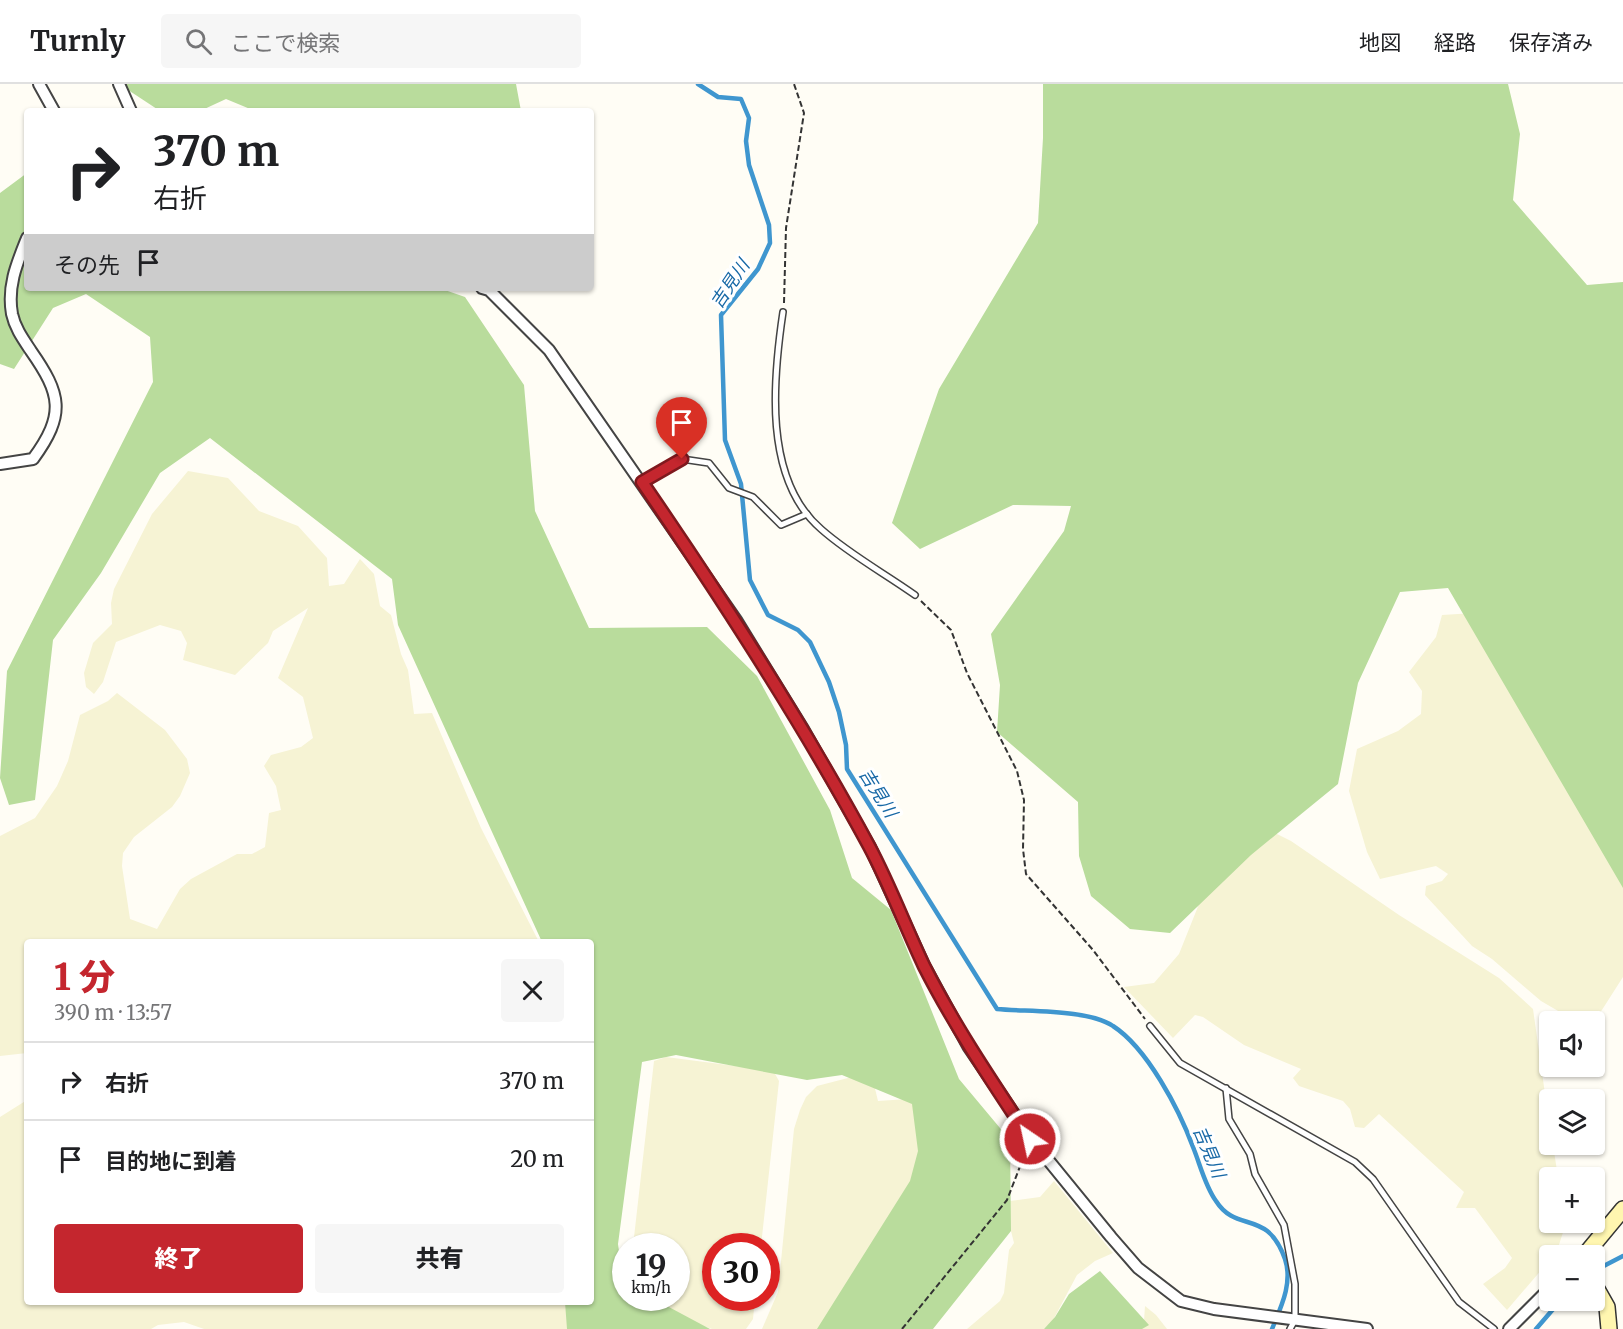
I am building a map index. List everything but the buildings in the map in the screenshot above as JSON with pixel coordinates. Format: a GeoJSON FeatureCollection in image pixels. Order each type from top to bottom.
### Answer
{"type":"FeatureCollection","features":[{"type":"Feature","properties":{"kind":"main road"},"geometry":{"type":"LineString","coordinates":[[1593,1245],[1623,1209]]}},
{"type":"Feature","properties":{"kind":"main road"},"geometry":{"type":"LineString","coordinates":[[1605,1303],[1609,1329]]}},
{"type":"Feature","properties":{"kind":"street"},"geometry":{"type":"LineString","coordinates":[[39,84],[52,108]]}},
{"type":"Feature","properties":{"kind":"street"},"geometry":{"type":"LineString","coordinates":[[119,84],[130,108]]}},
{"type":"Feature","properties":{"kind":"street"},"geometry":{"type":"LineString","coordinates":[[0,464],[33,459],[46,441],[54,421],[55,390],[18,333],[12,314],[11,277],[24,245]]}},
{"type":"Feature","properties":{"kind":"street"},"geometry":{"type":"LineString","coordinates":[[490,291],[549,350],[736,621],[803,729],[870,847],[924,965],[968,1046],[1030,1139],[1111,1237],[1159,1286],[1181,1301],[1292,1325],[1367,1329]]}},
{"type":"Feature","properties":{"kind":"street"},"geometry":{"type":"LineString","coordinates":[[1509,1329],[1539,1299]]}},
{"type":"Feature","properties":{"kind":"lane"},"geometry":{"type":"LineString","coordinates":[[783,312],[774,373],[781,458],[790,490],[820,529],[915,595]]}},
{"type":"Feature","properties":{"kind":"lane"},"geometry":{"type":"LineString","coordinates":[[642,482],[682,459],[709,463],[729,488],[753,497],[781,525],[807,514]]}},
{"type":"Feature","properties":{"kind":"lane"},"geometry":{"type":"LineString","coordinates":[[1150,1026],[1180,1063],[1355,1162],[1373,1179],[1459,1302],[1494,1329]]}},
{"type":"Feature","properties":{"kind":"lane"},"geometry":{"type":"LineString","coordinates":[[1226,1088],[1229,1119],[1250,1154],[1255,1174],[1284,1225],[1295,1284],[1292,1325]]}},
{"type":"Feature","properties":{"kind":"path"},"geometry":{"type":"LineString","coordinates":[[783,312],[786,228],[804,113],[794,84]]}},
{"type":"Feature","properties":{"kind":"path"},"geometry":{"type":"LineString","coordinates":[[915,595],[951,630],[967,673],[1017,771],[1024,800],[1023,849],[1026,874],[1093,950],[1150,1026]]}},
{"type":"Feature","properties":{"kind":"path"},"geometry":{"type":"LineString","coordinates":[[902,1329],[1007,1200],[1030,1139]]}},
{"type":"Feature","properties":{"kind":"shaded area"},"geometry":{"type":"Polygon","coordinates":[[[188,471],[228,478],[259,511],[298,526],[327,558],[329,586],[344,584],[360,559],[374,574],[380,606],[391,615],[401,654],[408,670],[414,714],[432,713],[481,828],[537,939],[24,939],[24,1053],[0,1056],[0,836],[35,818],[57,786],[68,761],[80,715],[108,701],[117,693],[165,730],[187,759],[190,773],[180,796],[172,807],[134,837],[123,853],[122,866],[130,919],[157,929],[180,889],[191,879],[237,854],[252,854],[265,847],[269,813],[281,810],[276,786],[264,766],[271,755],[301,747],[313,738],[303,697],[278,678],[308,608],[273,631],[268,643],[235,675],[183,660],[187,643],[181,631],[160,625],[116,642],[103,682],[94,694],[86,687],[84,673],[93,643],[112,624],[111,603],[114,589],[152,514],[188,471]]]}},
{"type":"Feature","properties":{"kind":"shaded area"},"geometry":{"type":"Polygon","coordinates":[[[1474,613],[1623,855],[1623,977],[1601,1011],[1558,1011],[1541,1001],[1492,959],[1472,946],[1425,895],[1426,886],[1442,881],[1448,874],[1436,866],[1380,879],[1367,852],[1349,791],[1357,749],[1398,731],[1421,714],[1422,691],[1409,672],[1436,637],[1442,615],[1474,613]]]}},
{"type":"Feature","properties":{"kind":"shaded area"},"geometry":{"type":"Polygon","coordinates":[[[1271,831],[1291,841],[1399,915],[1499,978],[1533,1009],[1539,1051],[1539,1077],[1543,1077],[1544,1089],[1539,1089],[1539,1155],[1555,1155],[1556,1167],[1539,1167],[1539,1233],[1563,1233],[1559,1245],[1539,1245],[1539,1273],[1507,1310],[1483,1284],[1505,1268],[1512,1258],[1475,1208],[1456,1208],[1464,1192],[1379,1114],[1364,1128],[1355,1127],[1350,1109],[1343,1101],[1299,1086],[1293,1078],[1301,1069],[1244,1045],[1203,1017],[1195,1015],[1173,1038],[1124,987],[1154,983],[1179,954],[1207,884],[1271,831]]]}},
{"type":"Feature","properties":{"kind":"shaded area"},"geometry":{"type":"Polygon","coordinates":[[[666,1057],[759,1069],[774,1072],[779,1081],[762,1233],[702,1233],[702,1311],[754,1311],[753,1319],[746,1329],[712,1329],[655,1311],[690,1311],[690,1233],[634,1233],[654,1061],[666,1057]]]}},
{"type":"Feature","properties":{"kind":"shaded area"},"geometry":{"type":"Polygon","coordinates":[[[871,1072],[878,1101],[908,1099],[921,1111],[918,1132],[918,1172],[822,1329],[762,1329],[770,1311],[780,1311],[780,1272],[794,1129],[806,1097],[817,1086],[871,1072]]]}},
{"type":"Feature","properties":{"kind":"shaded area"},"geometry":{"type":"Polygon","coordinates":[[[24,1102],[24,1305],[571,1305],[576,1329],[204,1329],[184,1322],[158,1325],[151,1329],[0,1329],[0,1117],[24,1102]]]}},
{"type":"Feature","properties":{"kind":"shaded area"},"geometry":{"type":"Polygon","coordinates":[[[1054,1181],[1113,1253],[1095,1261],[1077,1275],[1052,1322],[1044,1329],[967,1329],[1000,1301],[1004,1293],[1009,1250],[1014,1243],[1008,1219],[1010,1201],[1040,1197],[1054,1181]]]}},
{"type":"Feature","properties":{"kind":"shaded area"},"geometry":{"type":"Polygon","coordinates":[[[1145,1306],[1167,1329],[1133,1329],[1144,1321],[1145,1306]]]}},
{"type":"Feature","properties":{"kind":"green space"},"geometry":{"type":"Polygon","coordinates":[[[119,84],[516,84],[520,108],[248,108],[226,99],[206,108],[155,108],[119,84]]]}},
{"type":"Feature","properties":{"kind":"green space"},"geometry":{"type":"Polygon","coordinates":[[[1043,84],[1508,84],[1520,134],[1513,200],[1587,285],[1623,282],[1623,888],[1448,588],[1400,592],[1358,683],[1338,784],[1251,855],[1170,933],[1130,929],[1091,896],[1079,856],[1078,802],[997,732],[1000,685],[991,634],[1064,531],[1071,506],[1013,505],[920,549],[892,523],[939,389],[1038,223],[1043,138],[1043,84]]]}},
{"type":"Feature","properties":{"kind":"green space"},"geometry":{"type":"Polygon","coordinates":[[[24,175],[24,291],[448,291],[465,297],[524,385],[535,511],[589,628],[707,627],[757,676],[830,810],[852,878],[891,910],[959,1079],[1010,1140],[1011,1231],[933,1329],[817,1329],[910,1181],[918,1151],[912,1104],[842,1075],[807,1080],[676,1055],[642,1062],[619,1233],[612,1233],[612,1311],[676,1311],[710,1329],[567,1329],[565,1305],[594,1305],[594,939],[541,939],[398,625],[392,579],[210,438],[160,473],[101,573],[53,640],[35,800],[9,805],[0,778],[7,671],[153,382],[150,337],[86,294],[53,308],[14,369],[0,364],[0,193],[24,175]]]}},
{"type":"Feature","properties":{"kind":"green space"},"geometry":{"type":"Polygon","coordinates":[[[1100,1271],[1149,1325],[1142,1329],[1044,1329],[1055,1317],[1069,1294],[1100,1271]]]}},
{"type":"Feature","properties":{"kind":"waterway","name":"吉見川"},"geometry":{"type":"LineString","coordinates":[[698,84],[718,97],[741,99],[749,118],[746,141],[749,165],[769,225],[770,243],[758,269],[721,315],[725,440],[741,484],[750,580],[768,615],[798,630],[810,642],[829,682],[839,712],[846,745],[847,769],[997,1009],[1057,1012],[1089,1017],[1113,1026],[1126,1036],[1150,1064],[1170,1098],[1216,1201],[1224,1211],[1233,1217],[1261,1227],[1278,1243],[1285,1259],[1288,1277],[1285,1295],[1272,1329]]}},
{"type":"Feature","properties":{"kind":"waterway"},"geometry":{"type":"LineString","coordinates":[[1605,1265],[1623,1256]]}},
{"type":"Feature","properties":{"kind":"waterway"},"geometry":{"type":"LineString","coordinates":[[1536,1329],[1552,1311]]}},
{"type":"Feature","properties":{"kind":"route"},"geometry":{"type":"LineString","coordinates":[[682,459],[642,482],[736,621],[803,729],[870,847],[924,965],[968,1046],[1030,1139]]}}]}
